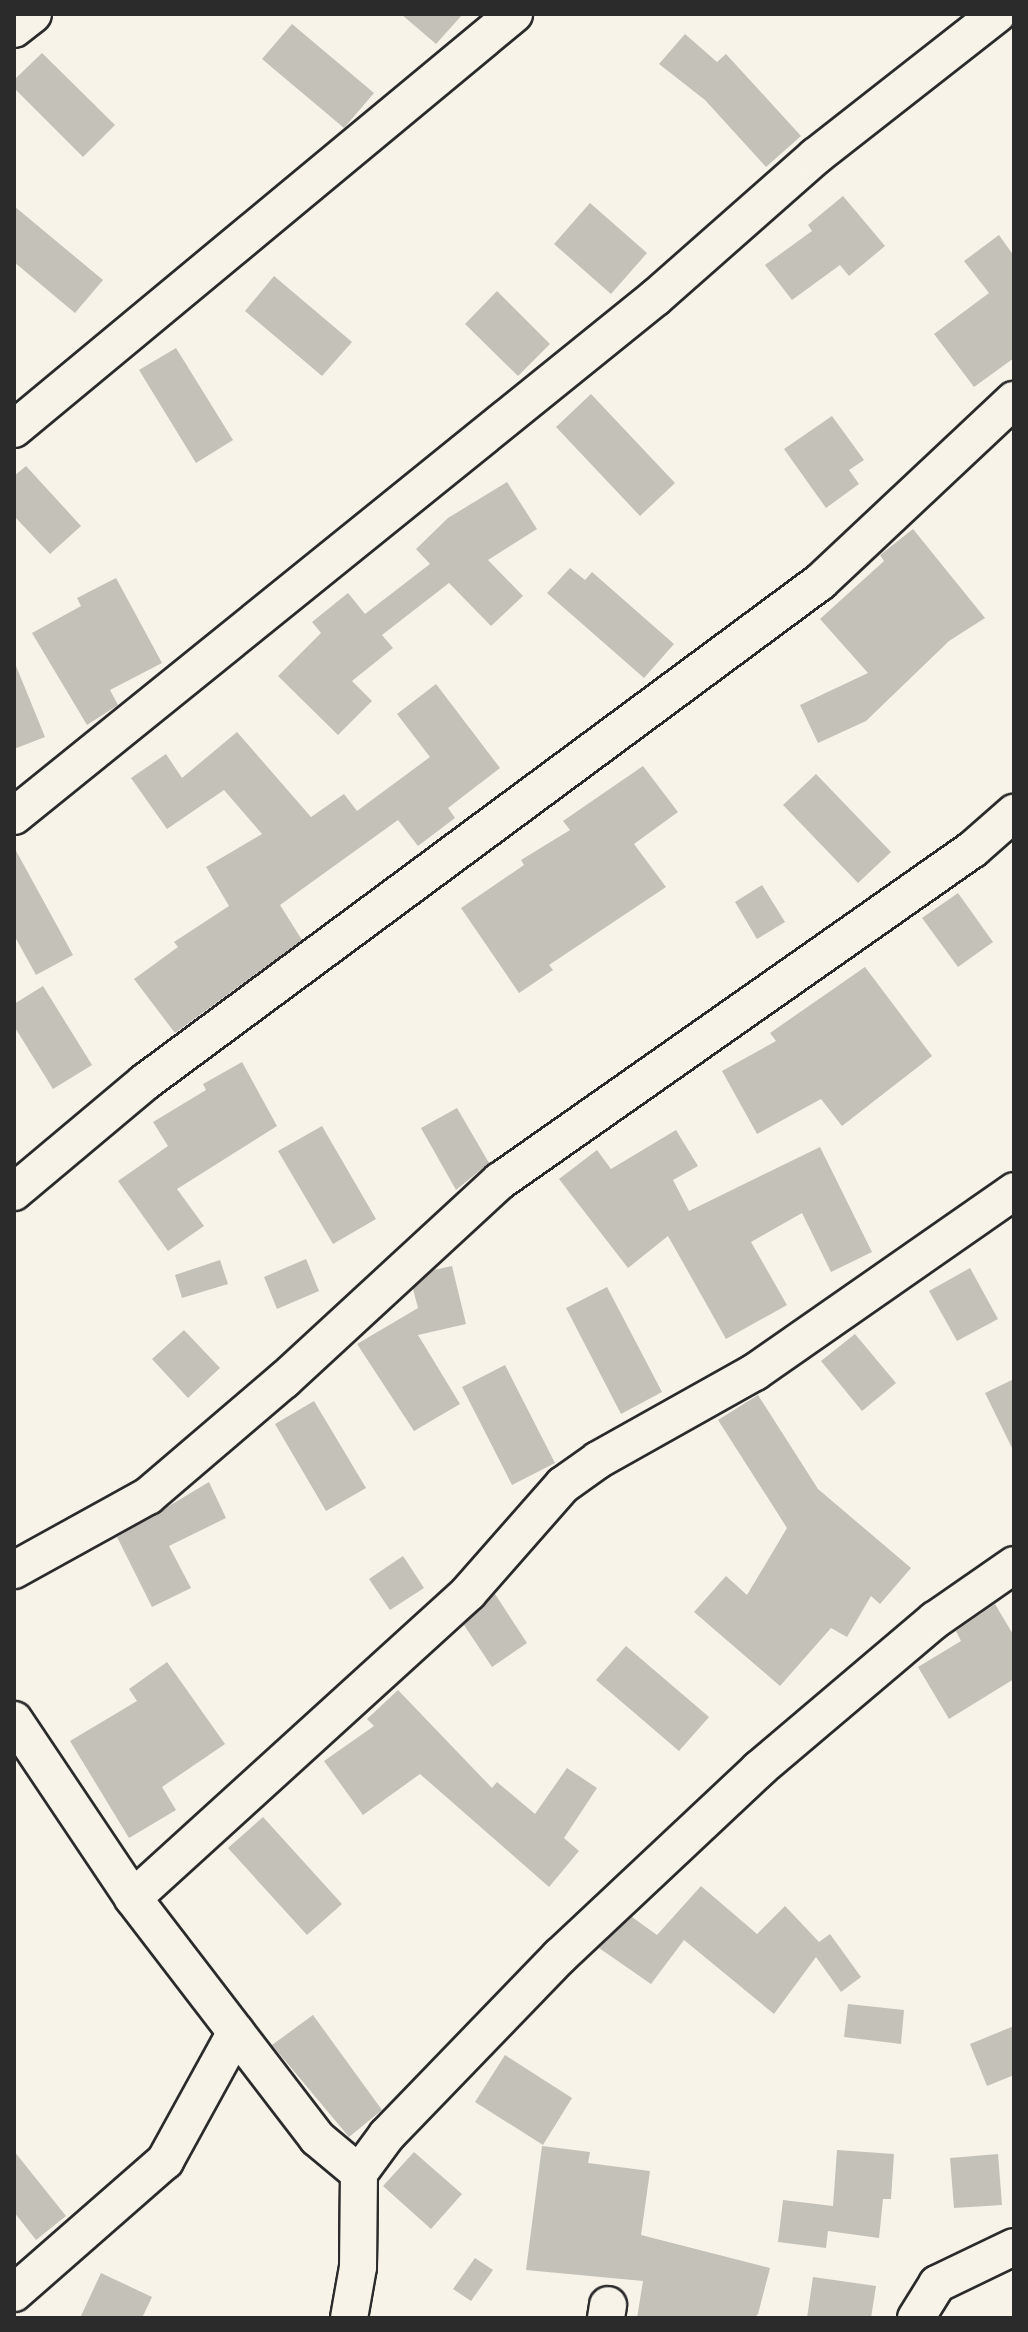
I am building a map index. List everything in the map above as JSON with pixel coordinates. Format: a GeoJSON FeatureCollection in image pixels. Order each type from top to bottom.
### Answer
{"type":"FeatureCollection","features":[{"type":"Feature","properties":{"kind":"street"},"geometry":{"type":"LineString","coordinates":[[14,29],[33,14]]}},
{"type":"Feature","properties":{"kind":"street"},"geometry":{"type":"LineString","coordinates":[[14,429],[514,14]]}},
{"type":"Feature","properties":{"kind":"street"},"geometry":{"type":"LineString","coordinates":[[14,816],[656,297],[816,156],[997,14]]}},
{"type":"Feature","properties":{"kind":"street"},"geometry":{"type":"LineString","coordinates":[[14,1192],[145,1082],[820,582],[1014,400]]}},
{"type":"Feature","properties":{"kind":"street"},"geometry":{"type":"LineString","coordinates":[[14,1570],[148,1496],[500,1181],[973,849],[1014,813]]}},
{"type":"Feature","properties":{"kind":"street"},"geometry":{"type":"LineString","coordinates":[[133,1898],[468,1593],[563,1485],[598,1460],[755,1372],[1014,1191]]}},
{"type":"Feature","properties":{"kind":"street"},"geometry":{"type":"LineString","coordinates":[[349,2318],[358,2267],[359,2173],[387,2135],[560,1956],[759,1769],[935,1620],[1014,1565]]}},
{"type":"Feature","properties":{"kind":"street"},"geometry":{"type":"LineString","coordinates":[[14,1720],[26,1763],[317,2138],[359,2173]]}},
{"type":"Feature","properties":{"kind":"street"},"geometry":{"type":"LineString","coordinates":[[14,2293],[165,2161],[236,2032]]}},
{"type":"Feature","properties":{"kind":"street"},"geometry":{"type":"LineString","coordinates":[[916,2318],[937,2284],[1014,2247]]}},
{"type":"Feature","properties":{"kind":"building"},"geometry":{"type":"Polygon","coordinates":[[[401,14],[463,14],[436,44],[401,14]]]}},
{"type":"Feature","properties":{"kind":"building"},"geometry":{"type":"Polygon","coordinates":[[[292,24],[374,93],[344,128],[262,59],[292,24]]]}},
{"type":"Feature","properties":{"kind":"building"},"geometry":{"type":"Polygon","coordinates":[[[685,34],[717,62],[726,54],[801,136],[766,167],[705,100],[659,64],[685,34]]]}},
{"type":"Feature","properties":{"kind":"building"},"geometry":{"type":"Polygon","coordinates":[[[42,53],[115,125],[83,157],[14,88],[14,80],[42,53]]]}},
{"type":"Feature","properties":{"kind":"building"},"geometry":{"type":"Polygon","coordinates":[[[843,196],[885,246],[849,276],[840,265],[792,300],[765,265],[812,231],[808,225],[843,196]]]}},
{"type":"Feature","properties":{"kind":"building"},"geometry":{"type":"Polygon","coordinates":[[[590,203],[647,253],[611,294],[554,244],[590,203]]]}},
{"type":"Feature","properties":{"kind":"building"},"geometry":{"type":"Polygon","coordinates":[[[14,206],[103,280],[75,313],[14,262],[14,206]]]}},
{"type":"Feature","properties":{"kind":"building"},"geometry":{"type":"Polygon","coordinates":[[[999,235],[1014,256],[1014,358],[974,387],[934,334],[989,293],[964,261],[999,235]]]}},
{"type":"Feature","properties":{"kind":"building"},"geometry":{"type":"Polygon","coordinates":[[[274,276],[352,342],[322,376],[245,311],[274,276]]]}},
{"type":"Feature","properties":{"kind":"building"},"geometry":{"type":"Polygon","coordinates":[[[497,291],[550,344],[518,376],[465,324],[497,291]]]}},
{"type":"Feature","properties":{"kind":"building"},"geometry":{"type":"Polygon","coordinates":[[[176,348],[233,440],[196,463],[139,370],[176,348]]]}},
{"type":"Feature","properties":{"kind":"building"},"geometry":{"type":"Polygon","coordinates":[[[591,394],[675,483],[640,516],[556,427],[591,394]]]}},
{"type":"Feature","properties":{"kind":"building"},"geometry":{"type":"Polygon","coordinates":[[[832,416],[864,460],[849,470],[859,484],[826,508],[784,449],[832,416]]]}},
{"type":"Feature","properties":{"kind":"building"},"geometry":{"type":"Polygon","coordinates":[[[26,466],[81,526],[50,554],[14,516],[14,476],[26,466]]]}},
{"type":"Feature","properties":{"kind":"building"},"geometry":{"type":"Polygon","coordinates":[[[507,482],[537,529],[488,560],[523,596],[491,626],[449,583],[382,635],[393,648],[352,681],[372,701],[338,735],[278,676],[321,633],[312,622],[348,593],[365,614],[430,564],[416,549],[448,518],[507,482]]]}},
{"type":"Feature","properties":{"kind":"building"},"geometry":{"type":"Polygon","coordinates":[[[913,529],[985,618],[949,641],[866,721],[818,743],[800,705],[868,673],[820,619],[884,561],[880,555],[913,529]]]}},
{"type":"Feature","properties":{"kind":"building"},"geometry":{"type":"Polygon","coordinates":[[[570,568],[585,580],[592,572],[674,644],[644,678],[547,593],[570,568]]]}},
{"type":"Feature","properties":{"kind":"building"},"geometry":{"type":"Polygon","coordinates":[[[116,578],[162,663],[110,690],[118,705],[87,725],[32,633],[81,606],[77,598],[116,578]]]}},
{"type":"Feature","properties":{"kind":"building"},"geometry":{"type":"Polygon","coordinates":[[[14,661],[45,737],[14,749],[14,661]]]}},
{"type":"Feature","properties":{"kind":"building"},"geometry":{"type":"Polygon","coordinates":[[[436,684],[500,768],[448,808],[455,818],[418,846],[398,820],[280,905],[302,940],[175,1033],[134,979],[178,947],[174,942],[229,906],[206,867],[262,834],[224,790],[167,829],[131,778],[166,754],[182,778],[237,732],[311,817],[344,794],[357,811],[430,757],[397,714],[436,684]]]}},
{"type":"Feature","properties":{"kind":"building"},"geometry":{"type":"Polygon","coordinates":[[[643,766],[678,812],[634,844],[666,887],[549,965],[553,970],[519,993],[461,908],[524,865],[521,860],[570,830],[563,821],[643,766]]]}},
{"type":"Feature","properties":{"kind":"building"},"geometry":{"type":"Polygon","coordinates":[[[816,774],[891,852],[858,883],[783,805],[816,774]]]}},
{"type":"Feature","properties":{"kind":"building"},"geometry":{"type":"Polygon","coordinates":[[[14,847],[73,955],[36,975],[14,935],[14,847]]]}},
{"type":"Feature","properties":{"kind":"building"},"geometry":{"type":"Polygon","coordinates":[[[762,885],[785,922],[757,939],[735,902],[762,885]]]}},
{"type":"Feature","properties":{"kind":"building"},"geometry":{"type":"Polygon","coordinates":[[[958,893],[993,942],[958,967],[922,918],[958,893]]]}},
{"type":"Feature","properties":{"kind":"building"},"geometry":{"type":"Polygon","coordinates":[[[865,967],[932,1056],[842,1126],[821,1099],[757,1134],[722,1071],[776,1041],[770,1033],[865,967]]]}},
{"type":"Feature","properties":{"kind":"building"},"geometry":{"type":"Polygon","coordinates":[[[43,986],[92,1065],[53,1089],[14,1026],[14,1004],[43,986]]]}},
{"type":"Feature","properties":{"kind":"building"},"geometry":{"type":"Polygon","coordinates":[[[242,1062],[277,1126],[177,1189],[204,1226],[168,1251],[118,1181],[168,1146],[153,1122],[206,1090],[203,1084],[242,1062]]]}},
{"type":"Feature","properties":{"kind":"building"},"geometry":{"type":"Polygon","coordinates":[[[457,1108],[489,1163],[456,1190],[421,1128],[457,1108]]]}},
{"type":"Feature","properties":{"kind":"building"},"geometry":{"type":"Polygon","coordinates":[[[322,1126],[376,1219],[333,1244],[278,1151],[322,1126]]]}},
{"type":"Feature","properties":{"kind":"building"},"geometry":{"type":"Polygon","coordinates":[[[676,1130],[698,1166],[673,1180],[689,1211],[820,1147],[872,1252],[831,1272],[802,1213],[751,1242],[787,1305],[726,1339],[668,1236],[628,1268],[559,1179],[597,1150],[611,1169],[676,1130]]]}},
{"type":"Feature","properties":{"kind":"building"},"geometry":{"type":"Polygon","coordinates":[[[306,1259],[319,1291],[277,1309],[264,1277],[306,1259]]]}},
{"type":"Feature","properties":{"kind":"building"},"geometry":{"type":"Polygon","coordinates":[[[220,1260],[228,1284],[182,1298],[175,1275],[220,1260]]]}},
{"type":"Feature","properties":{"kind":"building"},"geometry":{"type":"Polygon","coordinates":[[[452,1266],[466,1324],[418,1335],[460,1404],[414,1431],[357,1344],[418,1308],[413,1289],[434,1270],[452,1266]]]}},
{"type":"Feature","properties":{"kind":"building"},"geometry":{"type":"Polygon","coordinates":[[[970,1268],[998,1319],[957,1341],[929,1291],[970,1268]]]}},
{"type":"Feature","properties":{"kind":"building"},"geometry":{"type":"Polygon","coordinates":[[[607,1287],[662,1392],[621,1414],[566,1308],[607,1287]]]}},
{"type":"Feature","properties":{"kind":"building"},"geometry":{"type":"Polygon","coordinates":[[[184,1330],[220,1368],[188,1398],[152,1359],[184,1330]]]}},
{"type":"Feature","properties":{"kind":"building"},"geometry":{"type":"Polygon","coordinates":[[[855,1334],[896,1383],[862,1411],[821,1361],[855,1334]]]}},
{"type":"Feature","properties":{"kind":"building"},"geometry":{"type":"Polygon","coordinates":[[[505,1365],[555,1463],[512,1485],[462,1387],[505,1365]]]}},
{"type":"Feature","properties":{"kind":"building"},"geometry":{"type":"Polygon","coordinates":[[[1014,1379],[1014,1452],[985,1393],[1014,1379]]]}},
{"type":"Feature","properties":{"kind":"building"},"geometry":{"type":"Polygon","coordinates":[[[758,1395],[818,1489],[911,1568],[880,1604],[871,1596],[847,1637],[831,1628],[780,1686],[694,1612],[726,1576],[747,1595],[787,1528],[718,1420],[758,1395]]]}},
{"type":"Feature","properties":{"kind":"building"},"geometry":{"type":"Polygon","coordinates":[[[314,1401],[366,1488],[326,1511],[275,1424],[314,1401]]]}},
{"type":"Feature","properties":{"kind":"building"},"geometry":{"type":"Polygon","coordinates":[[[209,1482],[226,1518],[169,1546],[191,1588],[152,1607],[117,1537],[209,1482]]]}},
{"type":"Feature","properties":{"kind":"building"},"geometry":{"type":"Polygon","coordinates":[[[403,1556],[424,1588],[390,1610],[369,1579],[403,1556]]]}},
{"type":"Feature","properties":{"kind":"building"},"geometry":{"type":"Polygon","coordinates":[[[495,1594],[527,1643],[492,1667],[464,1625],[495,1594]]]}},
{"type":"Feature","properties":{"kind":"building"},"geometry":{"type":"Polygon","coordinates":[[[995,1604],[1014,1636],[1014,1679],[949,1719],[918,1667],[961,1641],[956,1631],[995,1604]]]}},
{"type":"Feature","properties":{"kind":"building"},"geometry":{"type":"Polygon","coordinates":[[[626,1646],[709,1717],[679,1751],[596,1680],[626,1646]]]}},
{"type":"Feature","properties":{"kind":"building"},"geometry":{"type":"Polygon","coordinates":[[[167,1662],[225,1744],[162,1787],[176,1810],[129,1838],[70,1741],[137,1701],[129,1689],[167,1662]]]}},
{"type":"Feature","properties":{"kind":"building"},"geometry":{"type":"Polygon","coordinates":[[[398,1690],[492,1788],[497,1782],[535,1814],[567,1768],[597,1788],[564,1838],[579,1851],[549,1887],[420,1774],[363,1815],[324,1761],[374,1726],[367,1719],[398,1690]]]}},
{"type":"Feature","properties":{"kind":"building"},"geometry":{"type":"Polygon","coordinates":[[[263,1817],[342,1904],[307,1935],[228,1848],[263,1817]]]}},
{"type":"Feature","properties":{"kind":"building"},"geometry":{"type":"Polygon","coordinates":[[[701,1886],[757,1934],[785,1906],[819,1942],[830,1934],[861,1977],[841,1992],[816,1957],[774,2014],[684,1940],[651,1984],[599,1948],[632,1917],[657,1935],[701,1886]]]}},
{"type":"Feature","properties":{"kind":"building"},"geometry":{"type":"Polygon","coordinates":[[[848,2004],[904,2010],[901,2044],[844,2037],[848,2004]]]}},
{"type":"Feature","properties":{"kind":"building"},"geometry":{"type":"Polygon","coordinates":[[[313,2015],[382,2110],[349,2137],[272,2045],[313,2015]]]}},
{"type":"Feature","properties":{"kind":"building"},"geometry":{"type":"Polygon","coordinates":[[[1014,2026],[1014,2075],[987,2086],[970,2044],[1014,2026]]]}},
{"type":"Feature","properties":{"kind":"building"},"geometry":{"type":"Polygon","coordinates":[[[505,2055],[572,2098],[543,2145],[475,2102],[505,2055]]]}},
{"type":"Feature","properties":{"kind":"building"},"geometry":{"type":"Polygon","coordinates":[[[542,2146],[590,2152],[588,2163],[650,2171],[641,2235],[770,2268],[758,2314],[754,2318],[637,2318],[643,2281],[526,2270],[542,2146]]]}},
{"type":"Feature","properties":{"kind":"building"},"geometry":{"type":"Polygon","coordinates":[[[837,2150],[894,2154],[891,2199],[883,2199],[879,2238],[828,2231],[826,2248],[778,2242],[783,2200],[833,2206],[837,2150]]]}},
{"type":"Feature","properties":{"kind":"building"},"geometry":{"type":"Polygon","coordinates":[[[14,2151],[66,2216],[36,2240],[14,2212],[14,2151]]]}},
{"type":"Feature","properties":{"kind":"building"},"geometry":{"type":"Polygon","coordinates":[[[414,2152],[462,2194],[431,2229],[383,2186],[414,2152]]]}},
{"type":"Feature","properties":{"kind":"building"},"geometry":{"type":"Polygon","coordinates":[[[998,2154],[1002,2205],[954,2208],[950,2158],[998,2154]]]}},
{"type":"Feature","properties":{"kind":"building"},"geometry":{"type":"Polygon","coordinates":[[[475,2258],[493,2270],[471,2301],[453,2289],[475,2258]]]}},
{"type":"Feature","properties":{"kind":"building"},"geometry":{"type":"Polygon","coordinates":[[[101,2273],[152,2297],[142,2318],[80,2318],[101,2273]]]}},
{"type":"Feature","properties":{"kind":"building"},"geometry":{"type":"Polygon","coordinates":[[[813,2277],[876,2286],[871,2318],[807,2318],[813,2277]]]}}]}
